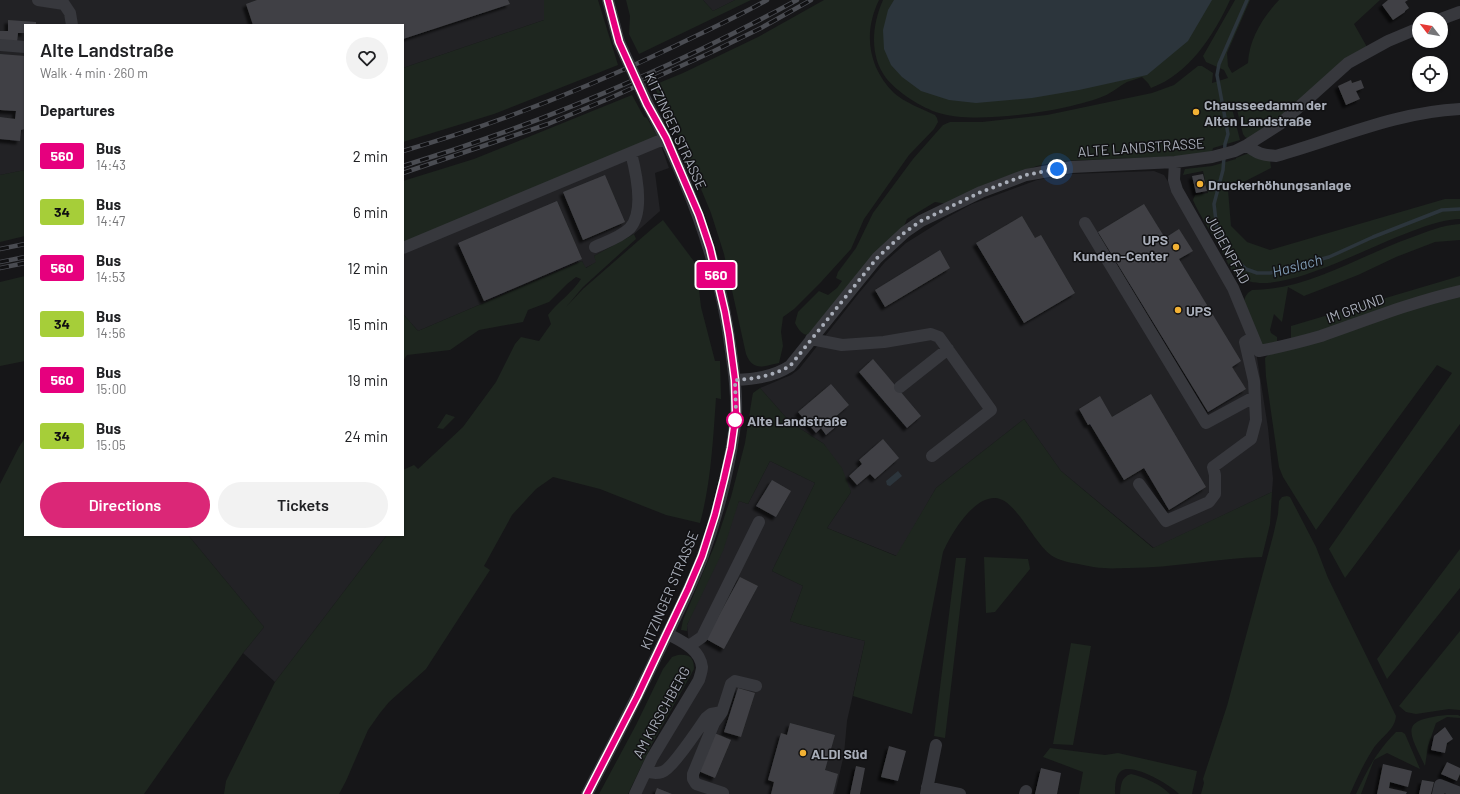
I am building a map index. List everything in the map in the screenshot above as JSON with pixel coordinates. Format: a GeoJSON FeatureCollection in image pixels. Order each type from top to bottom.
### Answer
{"type":"FeatureCollection","features":[{"type":"Feature","properties":{"kind":"street"},"geometry":{"type":"LineString","coordinates":[[38,0],[64,4],[70,13],[72,24]]}},
{"type":"Feature","properties":{"kind":"street","name":"KITZINGER STRASSE"},"geometry":{"type":"LineString","coordinates":[[587,794],[626,721],[668,634],[702,556],[715,515],[731,448],[736,413],[735,380],[725,312],[710,248],[699,215],[666,138],[647,104],[619,42],[608,0]]}},
{"type":"Feature","properties":{"kind":"street"},"geometry":{"type":"LineString","coordinates":[[1448,16],[1460,12]]}},
{"type":"Feature","properties":{"kind":"street","name":"ALTE LANDSTRASSE"},"geometry":{"type":"LineString","coordinates":[[735,380],[759,378],[782,371],[790,366],[877,258],[905,232],[921,221],[981,192],[1026,175],[1072,167],[1175,162],[1212,157],[1235,151],[1248,145],[1280,124],[1348,63],[1388,41],[1412,31]]}},
{"type":"Feature","properties":{"kind":"street"},"geometry":{"type":"LineString","coordinates":[[0,45],[24,47]]}},
{"type":"Feature","properties":{"kind":"street"},"geometry":{"type":"LineString","coordinates":[[1248,145],[1256,153],[1276,156],[1405,117],[1460,109]]}},
{"type":"Feature","properties":{"kind":"street"},"geometry":{"type":"LineString","coordinates":[[404,248],[666,138]]}},
{"type":"Feature","properties":{"kind":"street"},"geometry":{"type":"LineString","coordinates":[[595,247],[614,239],[630,228],[636,219],[638,204],[636,176],[631,153]]}},
{"type":"Feature","properties":{"kind":"street","name":"JUDENPFAD"},"geometry":{"type":"LineString","coordinates":[[1175,162],[1174,180],[1177,190],[1233,288],[1259,351]]}},
{"type":"Feature","properties":{"kind":"street"},"geometry":{"type":"LineString","coordinates":[[1085,223],[1206,423],[1254,397]]}},
{"type":"Feature","properties":{"kind":"street","name":"IM GRUND"},"geometry":{"type":"LineString","coordinates":[[1259,351],[1320,336],[1377,315],[1436,296],[1460,291]]}},
{"type":"Feature","properties":{"kind":"street"},"geometry":{"type":"LineString","coordinates":[[811,339],[842,345],[884,342],[931,334],[939,337],[991,410],[932,456]]}},
{"type":"Feature","properties":{"kind":"street"},"geometry":{"type":"LineString","coordinates":[[1139,484],[1166,521],[1209,502],[1215,494],[1215,476],[1213,467],[1251,439],[1256,420],[1254,381],[1245,342],[1253,337]]}},
{"type":"Feature","properties":{"kind":"street"},"geometry":{"type":"LineString","coordinates":[[900,387],[948,349]]}},
{"type":"Feature","properties":{"kind":"street","name":"AM KIRSCHBERG"},"geometry":{"type":"LineString","coordinates":[[690,646],[702,637],[759,522]]}},
{"type":"Feature","properties":{"kind":"street","name":"AM KIRSCHBERG"},"geometry":{"type":"LineString","coordinates":[[635,794],[643,776],[699,680],[702,667],[698,656],[690,646],[668,634]]}},
{"type":"Feature","properties":{"kind":"street"},"geometry":{"type":"LineString","coordinates":[[723,794],[696,784],[693,779],[693,774],[714,723],[722,712],[732,684],[735,681],[756,686]]}},
{"type":"Feature","properties":{"kind":"street"},"geometry":{"type":"LineString","coordinates":[[644,794],[643,776],[666,770],[706,718],[711,714],[722,712]]}},
{"type":"Feature","properties":{"kind":"street"},"geometry":{"type":"LineString","coordinates":[[936,745],[926,791],[960,794]]}},
{"type":"Feature","properties":{"kind":"street"},"geometry":{"type":"LineString","coordinates":[[1438,794],[1440,785],[1460,792]]}},
{"type":"Feature","properties":{"kind":"shaded area"},"geometry":{"type":"Polygon","coordinates":[[[0,0],[544,0],[544,20],[404,68],[404,24],[24,24],[24,170],[0,175],[0,0]]]}},
{"type":"Feature","properties":{"kind":"shaded area"},"geometry":{"type":"Polygon","coordinates":[[[544,0],[598,0],[618,65],[494,114],[404,142],[404,68],[544,20],[544,0]]]}},
{"type":"Feature","properties":{"kind":"shaded area"},"geometry":{"type":"Polygon","coordinates":[[[626,0],[703,0],[713,11],[735,0],[751,0],[639,54],[629,34],[630,16],[626,0]]]}},
{"type":"Feature","properties":{"kind":"shaded area"},"geometry":{"type":"Polygon","coordinates":[[[703,0],[735,0],[713,11],[703,0]]]}},
{"type":"Feature","properties":{"kind":"shaded area"},"geometry":{"type":"Polygon","coordinates":[[[824,0],[879,0],[874,12],[870,37],[871,49],[878,72],[894,93],[908,102],[935,115],[938,122],[934,129],[909,155],[864,219],[851,249],[794,309],[783,317],[781,332],[783,346],[779,363],[756,366],[749,360],[746,354],[724,254],[711,213],[678,134],[657,100],[659,97],[654,85],[683,73],[758,37],[824,0]]]}},
{"type":"Feature","properties":{"kind":"shaded area"},"geometry":{"type":"Polygon","coordinates":[[[883,0],[1230,0],[1216,27],[1199,52],[1165,82],[1151,88],[1142,77],[1127,82],[1104,96],[1068,107],[1022,115],[975,118],[955,116],[932,111],[903,94],[886,78],[877,60],[874,40],[876,20],[883,0]]]}},
{"type":"Feature","properties":{"kind":"shaded area"},"geometry":{"type":"Polygon","coordinates":[[[894,0],[1212,0],[1188,41],[1147,75],[1079,90],[1032,98],[976,103],[949,100],[921,91],[902,77],[891,65],[884,49],[883,30],[888,10],[894,0]]]}},
{"type":"Feature","properties":{"kind":"shaded area"},"geometry":{"type":"Polygon","coordinates":[[[1235,0],[1250,0],[1227,53],[1228,66],[1232,73],[1248,63],[1254,37],[1262,21],[1279,0],[1380,0],[1354,24],[1367,47],[1272,125],[1249,139],[1243,134],[1235,102],[1231,104],[1240,140],[1213,148],[1212,152],[1185,156],[1061,161],[1037,166],[993,181],[947,204],[935,202],[907,219],[902,231],[811,335],[805,335],[799,330],[795,323],[798,312],[819,291],[828,295],[837,288],[842,281],[836,278],[838,272],[856,248],[873,213],[913,159],[943,125],[950,122],[982,122],[1047,115],[1152,93],[1174,85],[1198,66],[1202,66],[1213,73],[1212,83],[1228,78],[1224,70],[1206,62],[1203,56],[1235,0]]]}},
{"type":"Feature","properties":{"kind":"shaded area"},"geometry":{"type":"Polygon","coordinates":[[[632,95],[644,117],[647,118],[659,139],[404,246],[404,181],[474,159],[632,95]]]}},
{"type":"Feature","properties":{"kind":"shaded area"},"geometry":{"type":"Polygon","coordinates":[[[660,143],[669,168],[655,173],[660,211],[634,234],[594,256],[597,262],[585,268],[582,261],[418,331],[404,315],[404,250],[660,143]]]}},
{"type":"Feature","properties":{"kind":"shaded area"},"geometry":{"type":"Polygon","coordinates":[[[1249,153],[1270,160],[1271,168],[1228,190],[1231,226],[1247,242],[1270,250],[1445,199],[1460,199],[1460,219],[1436,223],[1314,272],[1285,280],[1259,283],[1239,277],[1230,267],[1193,200],[1195,195],[1208,193],[1203,171],[1183,175],[1185,169],[1212,166],[1236,159],[1249,153]]]}},
{"type":"Feature","properties":{"kind":"shaded area"},"geometry":{"type":"Polygon","coordinates":[[[24,170],[24,236],[0,242],[0,175],[24,170]]]}},
{"type":"Feature","properties":{"kind":"shaded area"},"geometry":{"type":"Polygon","coordinates":[[[1154,171],[1164,175],[1209,249],[1256,351],[1268,428],[1273,479],[1272,492],[1154,548],[1061,471],[1024,419],[936,488],[897,556],[827,528],[851,492],[824,444],[790,422],[760,388],[791,375],[799,369],[885,262],[906,243],[946,218],[972,204],[1037,180],[1071,174],[1154,171]]]}},
{"type":"Feature","properties":{"kind":"shaded area"},"geometry":{"type":"Polygon","coordinates":[[[663,220],[696,264],[701,307],[715,361],[720,361],[721,399],[716,398],[709,477],[700,523],[666,515],[600,489],[553,477],[536,489],[512,515],[484,566],[490,570],[426,669],[389,702],[368,730],[339,794],[224,794],[226,781],[275,682],[386,536],[404,536],[404,470],[414,465],[418,469],[463,427],[496,382],[515,344],[521,337],[539,341],[551,324],[548,315],[581,279],[576,277],[549,302],[528,310],[523,322],[479,330],[450,350],[407,355],[404,360],[404,315],[418,331],[582,261],[586,268],[596,262],[594,256],[634,234],[636,239],[583,287],[566,307],[583,289],[663,220]]]}},
{"type":"Feature","properties":{"kind":"shaded area"},"geometry":{"type":"Polygon","coordinates":[[[1460,224],[1460,240],[1435,242],[1304,296],[1288,287],[1282,322],[1274,314],[1270,330],[1271,333],[1277,337],[1277,343],[1264,345],[1261,343],[1244,302],[1246,295],[1252,290],[1273,289],[1313,278],[1422,233],[1440,227],[1460,224]]]}},
{"type":"Feature","properties":{"kind":"shaded area"},"geometry":{"type":"Polygon","coordinates":[[[24,276],[24,361],[0,366],[0,282],[24,276]]]}},
{"type":"Feature","properties":{"kind":"shaded area"},"geometry":{"type":"Polygon","coordinates":[[[1460,276],[1460,286],[1291,341],[1291,326],[1460,276]]]}},
{"type":"Feature","properties":{"kind":"shaded area"},"geometry":{"type":"Polygon","coordinates":[[[1460,295],[1460,424],[1345,578],[1329,549],[1452,373],[1437,365],[1316,530],[1283,477],[1279,467],[1266,377],[1265,358],[1270,353],[1460,295]]]}},
{"type":"Feature","properties":{"kind":"shaded area"},"geometry":{"type":"Polygon","coordinates":[[[760,388],[790,422],[824,444],[842,468],[851,492],[827,528],[896,556],[936,488],[1024,419],[1061,471],[1153,548],[1272,492],[1270,524],[1262,557],[1228,559],[1146,568],[1099,568],[1068,562],[1057,559],[1047,552],[1018,514],[1003,500],[995,498],[987,499],[979,503],[964,518],[951,536],[943,552],[912,714],[853,696],[865,641],[790,621],[803,586],[772,571],[815,483],[770,461],[748,504],[739,501],[723,551],[687,625],[687,631],[681,630],[683,620],[716,542],[731,497],[745,443],[753,393],[760,388]]]}},
{"type":"Feature","properties":{"kind":"shaded area"},"geometry":{"type":"Polygon","coordinates":[[[446,414],[455,417],[443,429],[437,428],[446,414]]]}},
{"type":"Feature","properties":{"kind":"shaded area"},"geometry":{"type":"Polygon","coordinates":[[[24,440],[24,536],[189,536],[264,627],[243,653],[144,794],[0,794],[0,484],[24,440]]]}},
{"type":"Feature","properties":{"kind":"shaded area"},"geometry":{"type":"Polygon","coordinates":[[[770,461],[815,483],[772,571],[803,586],[790,621],[865,641],[847,721],[844,754],[835,794],[635,794],[698,668],[689,645],[687,625],[739,501],[748,504],[770,461]]]}},
{"type":"Feature","properties":{"kind":"shaded area"},"geometry":{"type":"Polygon","coordinates":[[[898,471],[902,476],[890,486],[887,485],[886,481],[898,471]]]}},
{"type":"Feature","properties":{"kind":"shaded area"},"geometry":{"type":"Polygon","coordinates":[[[1282,497],[1290,497],[1316,547],[1328,578],[1396,716],[1395,721],[1370,754],[1350,794],[1201,794],[1204,783],[1203,779],[1227,706],[1273,536],[1278,514],[1279,501],[1282,497]]]}},
{"type":"Feature","properties":{"kind":"shaded area"},"geometry":{"type":"Polygon","coordinates":[[[189,536],[386,536],[275,682],[243,653],[264,627],[189,536]]]}},
{"type":"Feature","properties":{"kind":"shaded area"},"geometry":{"type":"Polygon","coordinates":[[[1460,549],[1460,588],[1387,679],[1377,659],[1460,549]]]}},
{"type":"Feature","properties":{"kind":"shaded area"},"geometry":{"type":"Polygon","coordinates":[[[984,557],[1028,559],[1030,569],[995,612],[986,613],[984,557]]]}},
{"type":"Feature","properties":{"kind":"shaded area"},"geometry":{"type":"Polygon","coordinates":[[[956,558],[966,558],[945,738],[934,736],[956,558]]]}},
{"type":"Feature","properties":{"kind":"shaded area"},"geometry":{"type":"Polygon","coordinates":[[[1460,631],[1460,710],[1449,709],[1416,714],[1406,712],[1399,706],[1460,631]]]}},
{"type":"Feature","properties":{"kind":"shaded area"},"geometry":{"type":"Polygon","coordinates":[[[1071,643],[1091,646],[1073,745],[1053,744],[1071,643]]]}},
{"type":"Feature","properties":{"kind":"shaded area"},"geometry":{"type":"Polygon","coordinates":[[[678,655],[690,657],[693,662],[694,669],[652,744],[628,794],[599,794],[636,725],[663,669],[672,657],[678,655]]]}},
{"type":"Feature","properties":{"kind":"shaded area"},"geometry":{"type":"Polygon","coordinates":[[[1458,715],[1460,718],[1447,717],[1436,723],[1428,746],[1425,766],[1412,736],[1414,724],[1431,717],[1458,715]]]}},
{"type":"Feature","properties":{"kind":"shaded area"},"geometry":{"type":"Polygon","coordinates":[[[1396,732],[1402,732],[1405,734],[1420,769],[1387,753],[1374,760],[1361,794],[1356,794],[1373,761],[1383,746],[1396,732]]]}},
{"type":"Feature","properties":{"kind":"shaded area"},"geometry":{"type":"Polygon","coordinates":[[[1050,748],[1105,755],[1118,753],[1197,771],[1192,794],[1179,794],[1160,780],[1142,772],[1126,769],[1121,771],[1116,778],[1115,794],[1079,794],[1083,772],[1043,757],[1050,748]]]}},
{"type":"Feature","properties":{"kind":"shaded area"},"geometry":{"type":"Polygon","coordinates":[[[1131,774],[1152,781],[1170,794],[1120,794],[1123,779],[1131,774]]]}},
{"type":"Feature","properties":{"kind":"building"},"geometry":{"type":"Polygon","coordinates":[[[257,0],[508,0],[510,4],[404,39],[404,24],[253,24],[246,4],[257,0]]]}},
{"type":"Feature","properties":{"kind":"building"},"geometry":{"type":"Polygon","coordinates":[[[1388,0],[1408,0],[1405,2],[1409,8],[1393,20],[1382,5],[1388,0]]]}},
{"type":"Feature","properties":{"kind":"building"},"geometry":{"type":"Polygon","coordinates":[[[8,20],[36,22],[36,24],[24,24],[24,33],[18,33],[17,43],[0,42],[0,31],[8,31],[8,20]]]}},
{"type":"Feature","properties":{"kind":"building"},"geometry":{"type":"Polygon","coordinates":[[[0,54],[24,56],[24,129],[21,130],[20,141],[0,139],[0,117],[15,119],[16,111],[0,110],[0,54]]]}},
{"type":"Feature","properties":{"kind":"building"},"geometry":{"type":"Polygon","coordinates":[[[1351,80],[1352,83],[1361,80],[1364,88],[1356,91],[1360,99],[1346,105],[1338,86],[1351,80]]]}},
{"type":"Feature","properties":{"kind":"building","name":"Druckerhöhungsanlage"},"geometry":{"type":"Polygon","coordinates":[[[1203,174],[1207,191],[1196,193],[1192,176],[1203,174]]]}},
{"type":"Feature","properties":{"kind":"building"},"geometry":{"type":"Polygon","coordinates":[[[605,175],[625,222],[583,240],[563,192],[605,175]]]}},
{"type":"Feature","properties":{"kind":"building"},"geometry":{"type":"Polygon","coordinates":[[[557,201],[582,259],[484,301],[458,243],[557,201]]]}},
{"type":"Feature","properties":{"kind":"building","name":"UPS"},"geometry":{"type":"Polygon","coordinates":[[[1144,204],[1165,238],[1179,229],[1193,251],[1179,259],[1241,361],[1232,367],[1246,389],[1208,412],[1098,232],[1144,204]]]}},
{"type":"Feature","properties":{"kind":"building"},"geometry":{"type":"Polygon","coordinates":[[[1022,216],[1035,238],[1041,235],[1075,293],[1024,323],[976,243],[1022,216]]]}},
{"type":"Feature","properties":{"kind":"building"},"geometry":{"type":"Polygon","coordinates":[[[940,250],[950,268],[885,307],[875,290],[940,250]]]}},
{"type":"Feature","properties":{"kind":"building"},"geometry":{"type":"Polygon","coordinates":[[[873,359],[921,416],[907,428],[859,372],[873,359]]]}},
{"type":"Feature","properties":{"kind":"building"},"geometry":{"type":"Polygon","coordinates":[[[831,384],[849,405],[834,418],[839,424],[826,435],[821,428],[816,433],[798,412],[831,384]]]}},
{"type":"Feature","properties":{"kind":"building"},"geometry":{"type":"Polygon","coordinates":[[[1151,394],[1206,487],[1169,510],[1144,468],[1124,480],[1090,424],[1088,425],[1079,409],[1100,396],[1112,417],[1151,394]]]}},
{"type":"Feature","properties":{"kind":"building"},"geometry":{"type":"Polygon","coordinates":[[[883,439],[899,458],[875,479],[870,474],[857,485],[849,476],[862,464],[859,460],[883,439]]]}},
{"type":"Feature","properties":{"kind":"building"},"geometry":{"type":"Polygon","coordinates":[[[772,480],[791,491],[776,517],[756,506],[772,480]]]}},
{"type":"Feature","properties":{"kind":"building"},"geometry":{"type":"Polygon","coordinates":[[[740,577],[758,586],[724,649],[706,639],[740,577]]]}},
{"type":"Feature","properties":{"kind":"building"},"geometry":{"type":"Polygon","coordinates":[[[738,688],[755,693],[741,737],[724,732],[738,688]]]}},
{"type":"Feature","properties":{"kind":"building","name":"ALDI Süd"},"geometry":{"type":"Polygon","coordinates":[[[790,723],[835,735],[825,770],[838,774],[833,794],[771,794],[774,782],[768,780],[781,733],[787,735],[790,723]]]}},
{"type":"Feature","properties":{"kind":"building"},"geometry":{"type":"Polygon","coordinates":[[[1445,727],[1453,739],[1447,743],[1445,753],[1431,750],[1434,736],[1445,727]]]}},
{"type":"Feature","properties":{"kind":"building"},"geometry":{"type":"Polygon","coordinates":[[[712,732],[731,740],[715,778],[696,770],[712,732]]]}},
{"type":"Feature","properties":{"kind":"building"},"geometry":{"type":"Polygon","coordinates":[[[889,746],[906,751],[898,781],[881,777],[889,746]]]}},
{"type":"Feature","properties":{"kind":"building"},"geometry":{"type":"Polygon","coordinates":[[[1447,762],[1460,768],[1460,774],[1457,781],[1441,774],[1447,762]]]}},
{"type":"Feature","properties":{"kind":"building"},"geometry":{"type":"Polygon","coordinates":[[[1383,764],[1412,771],[1408,787],[1390,782],[1389,788],[1407,792],[1406,794],[1377,794],[1383,764]]]}},
{"type":"Feature","properties":{"kind":"building"},"geometry":{"type":"Polygon","coordinates":[[[856,766],[865,768],[860,794],[850,794],[856,766]]]}},
{"type":"Feature","properties":{"kind":"building"},"geometry":{"type":"Polygon","coordinates":[[[1041,768],[1061,773],[1057,794],[1035,794],[1041,768]]]}},
{"type":"Feature","properties":{"kind":"building"},"geometry":{"type":"Polygon","coordinates":[[[1422,780],[1434,782],[1431,794],[1419,794],[1422,780]]]}},
{"type":"Feature","properties":{"kind":"building"},"geometry":{"type":"Polygon","coordinates":[[[657,788],[672,794],[655,794],[657,788]]]}},
{"type":"Feature","properties":{"kind":"waterway","name":"Haslach"},"geometry":{"type":"LineString","coordinates":[[1247,0],[1219,64],[1217,75],[1228,134],[1225,144],[1223,170],[1214,204],[1217,230],[1231,255],[1246,269],[1257,273],[1270,273],[1329,257],[1373,237],[1442,210],[1460,209]]}},
{"type":"Feature","properties":{"kind":"railway"},"geometry":{"type":"LineString","coordinates":[[404,151],[473,129],[575,91],[675,46],[767,0]]}},
{"type":"Feature","properties":{"kind":"railway"},"geometry":{"type":"LineString","coordinates":[[404,166],[505,132],[604,93],[702,49],[797,0]]}},
{"type":"Feature","properties":{"kind":"railway"},"geometry":{"type":"LineString","coordinates":[[404,173],[548,124],[608,99],[714,51],[761,28],[811,0]]}},
{"type":"Feature","properties":{"kind":"railway"},"geometry":{"type":"LineString","coordinates":[[0,249],[24,244]]}},
{"type":"Feature","properties":{"kind":"railway"},"geometry":{"type":"LineString","coordinates":[[0,262],[24,257]]}},
{"type":"Feature","properties":{"kind":"railway"},"geometry":{"type":"LineString","coordinates":[[0,268],[24,263]]}},
{"type":"Feature","properties":{"kind":"bus line","name":"560"},"geometry":{"type":"LineString","coordinates":[[587,794],[626,721],[668,634],[702,556],[715,515],[724,479],[731,448],[736,413],[735,380],[729,335],[710,248],[699,215],[666,138],[647,104],[619,42],[608,0]]}},
{"type":"Feature","properties":{"kind":"place","name":"Chausseedamm der Alten Landstraße"},"geometry":{"type":"Point","coordinates":[1196,112]}},
{"type":"Feature","properties":{"kind":"place","name":"Druckerhöhungsanlage"},"geometry":{"type":"Point","coordinates":[1200,184]}},
{"type":"Feature","properties":{"kind":"place","name":"UPS Kunden-Center"},"geometry":{"type":"Point","coordinates":[1176,247]}},
{"type":"Feature","properties":{"kind":"place","name":"UPS"},"geometry":{"type":"Point","coordinates":[1178,310]}},
{"type":"Feature","properties":{"kind":"place","name":"Alte Landstraße"},"geometry":{"type":"Point","coordinates":[735,420]}},
{"type":"Feature","properties":{"kind":"place","name":"ALDI Süd"},"geometry":{"type":"Point","coordinates":[803,753]}},
{"type":"Feature","properties":{"kind":"route"},"geometry":{"type":"LineString","coordinates":[[735,420],[734,424],[736,413],[735,380],[759,378],[782,371],[790,366],[877,258],[905,232],[921,221],[981,192],[1026,175],[1057,169]]}}]}
